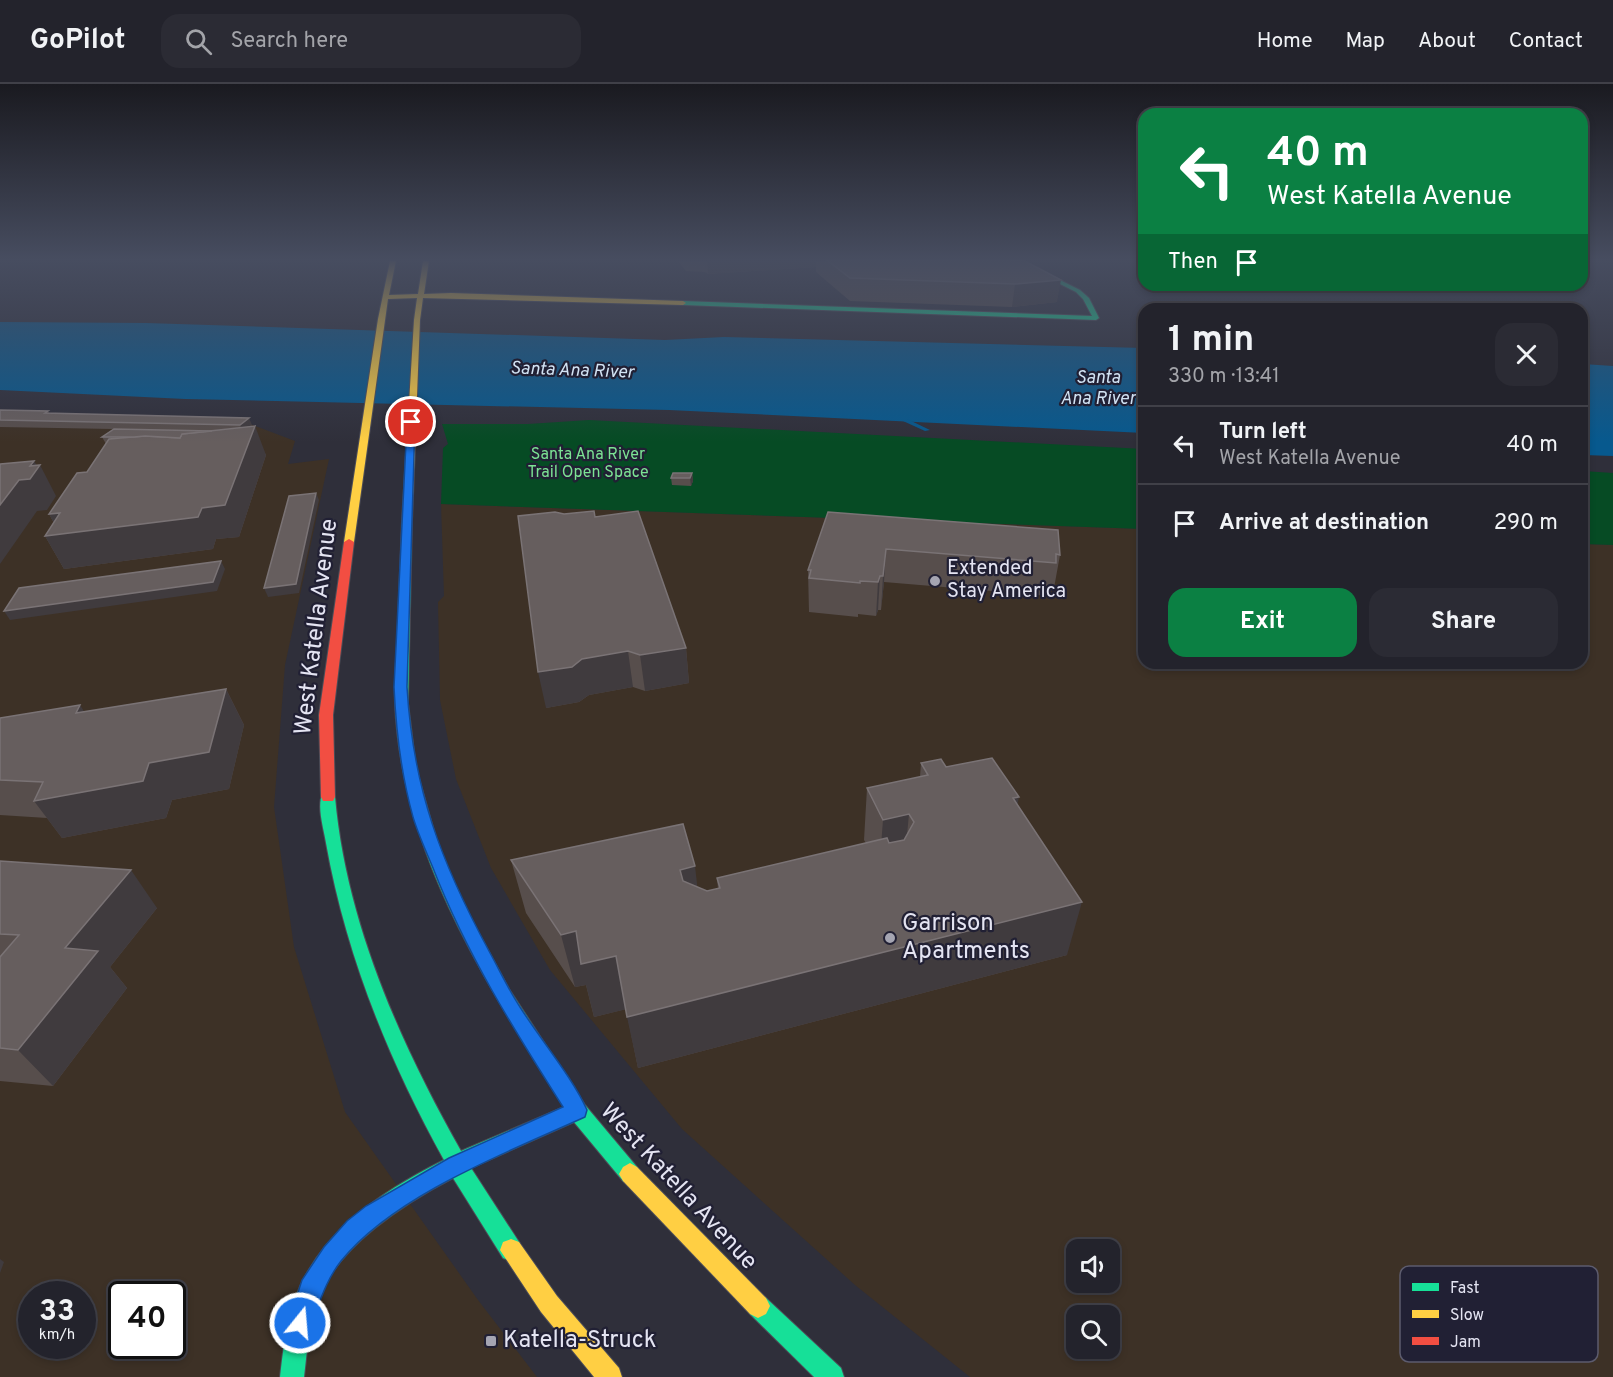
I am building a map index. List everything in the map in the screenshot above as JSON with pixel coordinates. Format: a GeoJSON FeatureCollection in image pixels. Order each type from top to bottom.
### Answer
{"type":"FeatureCollection","features":[{"type":"Feature","properties":{"kind":"main road","name":"West Katella Avenue"},"geometry":{"type":"LineString","coordinates":[[381,321],[326,708],[329,807],[340,876],[364,958],[402,1058],[456,1165],[531,1280],[610,1377]]}},
{"type":"Feature","properties":{"kind":"main road","name":"West Katella Avenue"},"geometry":{"type":"LineString","coordinates":[[417,321],[400,687],[402,730],[421,819],[455,903],[512,1011],[577,1110],[649,1195],[832,1377]]}},
{"type":"Feature","properties":{"kind":"main road"},"geometry":{"type":"LineString","coordinates":[[292,1377],[300,1323],[311,1288],[332,1255],[355,1229],[373,1213],[456,1165],[577,1110]]}},
{"type":"Feature","properties":{"kind":"shaded area"},"geometry":{"type":"Polygon","coordinates":[[[0,417],[250,424],[295,441],[288,464],[329,459],[285,665],[274,807],[294,947],[345,1112],[478,1300],[537,1377],[0,1377],[0,417]]]}},
{"type":"Feature","properties":{"kind":"shaded area"},"geometry":{"type":"Polygon","coordinates":[[[441,504],[1138,529],[1138,669],[1588,669],[1588,544],[1613,545],[1613,1377],[970,1377],[855,1285],[682,1129],[550,970],[491,868],[456,779],[440,700],[438,602],[444,596],[441,504]]]}},
{"type":"Feature","properties":{"kind":"green space","name":"Santa Ana River Trail Open Space"},"geometry":{"type":"Polygon","coordinates":[[[589,420],[1138,449],[1138,529],[441,504],[443,448],[448,444],[442,424],[528,424],[589,420]]]}},
{"type":"Feature","properties":{"kind":"green space"},"geometry":{"type":"Polygon","coordinates":[[[1588,471],[1613,473],[1613,545],[1588,544],[1588,471]]]}},
{"type":"Feature","properties":{"kind":"water","name":"Santa Ana River"},"geometry":{"type":"Polygon","coordinates":[[[0,322],[146,323],[665,340],[724,337],[1138,348],[1138,433],[669,410],[185,399],[0,390],[0,322]]]}},
{"type":"Feature","properties":{"kind":"water"},"geometry":{"type":"Polygon","coordinates":[[[1588,364],[1613,366],[1613,456],[1588,455],[1588,364]]]}},
{"type":"Feature","properties":{"kind":"building"},"geometry":{"type":"Polygon","coordinates":[[[0,410],[249,418],[240,425],[0,420],[0,410]]]}},
{"type":"Feature","properties":{"kind":"building"},"geometry":{"type":"Polygon","coordinates":[[[255,426],[225,505],[202,508],[198,517],[45,536],[60,513],[49,514],[77,473],[87,472],[109,439],[145,436],[180,438],[182,434],[255,426]]]}},
{"type":"Feature","properties":{"kind":"building"},"geometry":{"type":"Polygon","coordinates":[[[114,429],[212,431],[182,434],[180,438],[102,437],[114,429]]]}},
{"type":"Feature","properties":{"kind":"building"},"geometry":{"type":"Polygon","coordinates":[[[34,461],[30,466],[40,465],[30,479],[19,480],[0,505],[0,464],[34,461]]]}},
{"type":"Feature","properties":{"kind":"building"},"geometry":{"type":"Polygon","coordinates":[[[673,473],[692,473],[690,478],[671,478],[673,473]]]}},
{"type":"Feature","properties":{"kind":"building"},"geometry":{"type":"Polygon","coordinates":[[[316,493],[296,584],[264,588],[289,496],[316,493]]]}},
{"type":"Feature","properties":{"kind":"building"},"geometry":{"type":"Polygon","coordinates":[[[594,511],[595,517],[638,511],[686,648],[640,655],[628,651],[582,659],[572,667],[538,672],[518,516],[594,511]]]}},
{"type":"Feature","properties":{"kind":"building"},"geometry":{"type":"Polygon","coordinates":[[[828,512],[1058,530],[1060,555],[1056,554],[1056,563],[886,549],[883,576],[880,576],[878,582],[860,581],[860,583],[809,578],[811,570],[808,570],[828,512]]]}},
{"type":"Feature","properties":{"kind":"building"},"geometry":{"type":"Polygon","coordinates":[[[221,561],[213,582],[4,611],[19,588],[221,561]]]}},
{"type":"Feature","properties":{"kind":"building"},"geometry":{"type":"Polygon","coordinates":[[[226,689],[209,752],[149,763],[143,781],[34,801],[43,782],[0,780],[0,718],[80,705],[76,713],[226,689]]]}},
{"type":"Feature","properties":{"kind":"building"},"geometry":{"type":"Polygon","coordinates":[[[992,758],[1019,797],[1013,798],[1082,902],[627,1017],[616,956],[581,964],[576,931],[561,935],[511,860],[683,824],[695,866],[680,870],[683,881],[707,891],[720,888],[717,878],[887,838],[889,843],[904,840],[914,822],[909,814],[883,820],[867,788],[928,775],[921,763],[941,759],[946,767],[992,758]]]}},
{"type":"Feature","properties":{"kind":"building"},"geometry":{"type":"Polygon","coordinates":[[[0,861],[131,870],[65,948],[98,951],[18,1050],[0,1048],[0,957],[19,935],[0,934],[0,861]]]}},
{"type":"Feature","properties":{"kind":"waterway"},"geometry":{"type":"LineString","coordinates":[[905,420],[927,430]]}},
{"type":"Feature","properties":{"kind":"traffic: fast"},"geometry":{"type":"LineString","coordinates":[[407,521],[401,703],[409,768],[430,845],[455,905],[503,994],[578,1112],[630,1174]]}},
{"type":"Feature","properties":{"kind":"traffic: fast"},"geometry":{"type":"LineString","coordinates":[[328,797],[333,839],[349,909],[378,999],[396,1043],[437,1128],[460,1170],[511,1250]]}},
{"type":"Feature","properties":{"kind":"traffic: fast"},"geometry":{"type":"LineString","coordinates":[[292,1377],[300,1320],[311,1288],[332,1255],[359,1227],[392,1201],[428,1179],[577,1111]]}},
{"type":"Feature","properties":{"kind":"traffic: fast"},"geometry":{"type":"LineString","coordinates":[[758,1306],[832,1377]]}},
{"type":"Feature","properties":{"kind":"traffic: slow"},"geometry":{"type":"LineString","coordinates":[[349,542],[381,321]]}},
{"type":"Feature","properties":{"kind":"traffic: slow"},"geometry":{"type":"LineString","coordinates":[[407,521],[417,321]]}},
{"type":"Feature","properties":{"kind":"traffic: slow"},"geometry":{"type":"LineString","coordinates":[[630,1174],[758,1306]]}},
{"type":"Feature","properties":{"kind":"traffic: slow"},"geometry":{"type":"LineString","coordinates":[[511,1250],[549,1304],[610,1377]]}},
{"type":"Feature","properties":{"kind":"traffic: jam"},"geometry":{"type":"LineString","coordinates":[[328,797],[326,715],[349,542]]}},
{"type":"Feature","properties":{"kind":"place","name":"Extended Stay America"},"geometry":{"type":"Point","coordinates":[935,581]}},
{"type":"Feature","properties":{"kind":"place","name":"Garrison Apartments"},"geometry":{"type":"Point","coordinates":[890,938]}},
{"type":"Feature","properties":{"kind":"place","name":"Katella-Struck"},"geometry":{"type":"Point","coordinates":[491,1341]}},
{"type":"Feature","properties":{"kind":"route"},"geometry":{"type":"LineString","coordinates":[[300,1323],[311,1288],[332,1255],[373,1213],[456,1165],[577,1110],[512,1011],[455,903],[421,819],[410,774],[402,730],[400,687],[411,422]]}}]}
